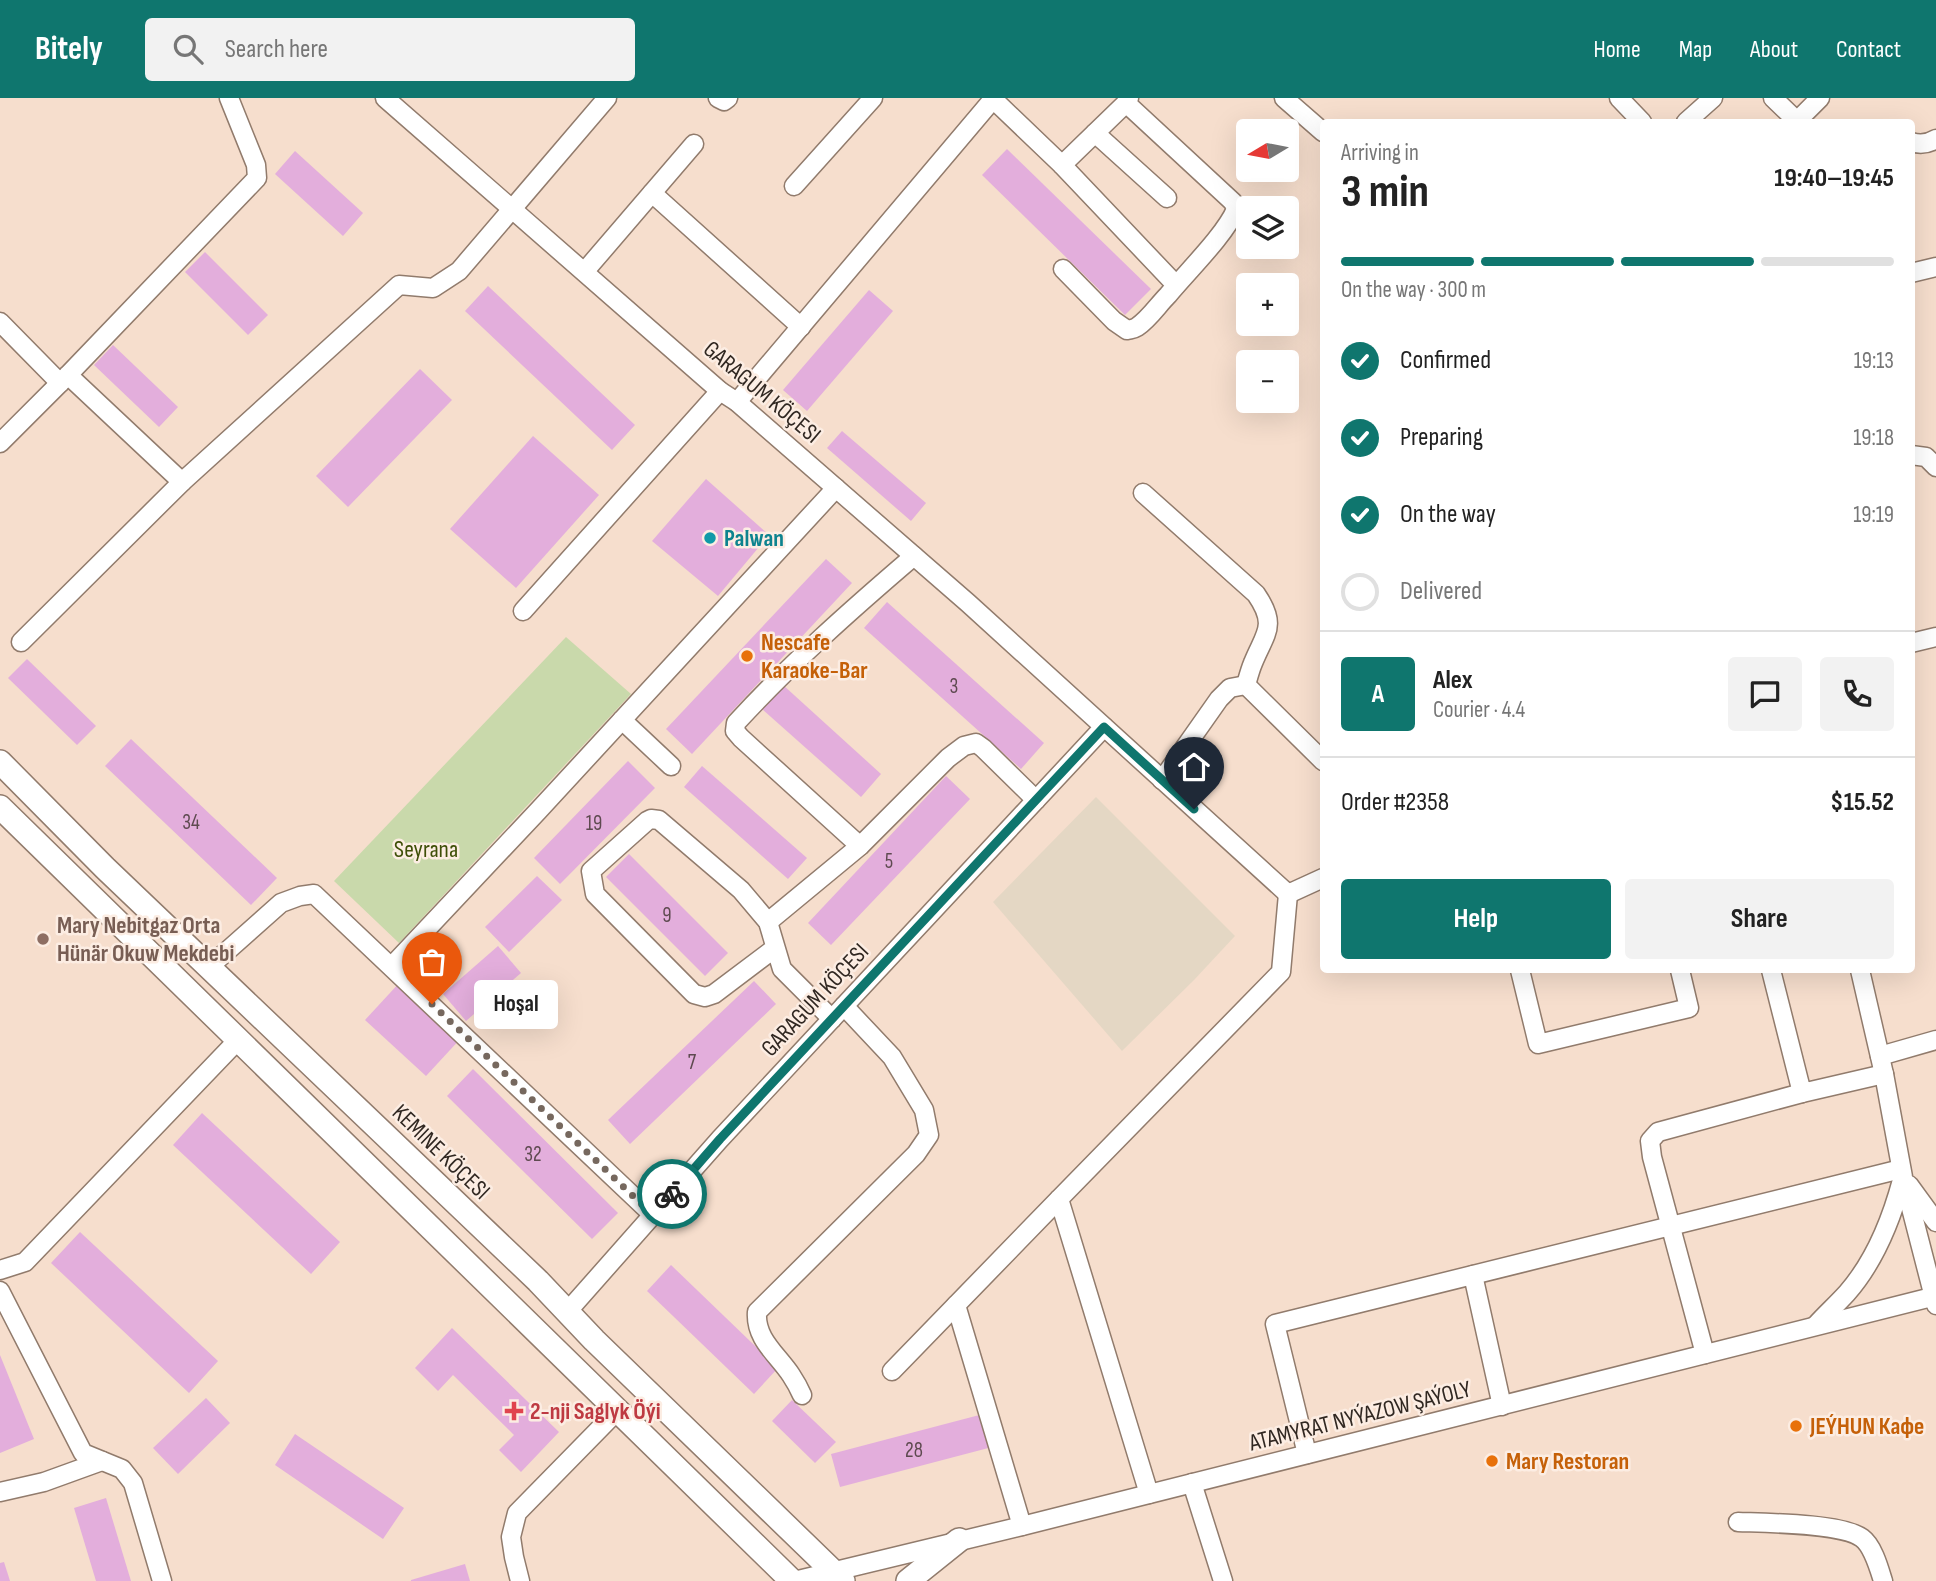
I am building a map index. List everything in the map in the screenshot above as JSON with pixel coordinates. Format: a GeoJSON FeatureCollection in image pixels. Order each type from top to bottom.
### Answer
{"type":"FeatureCollection","features":[{"type":"Feature","properties":{"kind":"main road","name":"KEMINE KÖÇESI"},"geometry":{"type":"LineString","coordinates":[[0,762],[105,868],[528,1272],[837,1576]]}},
{"type":"Feature","properties":{"kind":"main road"},"geometry":{"type":"LineString","coordinates":[[0,807],[793,1581]]}},
{"type":"Feature","properties":{"kind":"main road"},"geometry":{"type":"LineString","coordinates":[[238,1040],[258,1014]]}},
{"type":"Feature","properties":{"kind":"main road"},"geometry":{"type":"LineString","coordinates":[[542,1338],[567,1312]]}},
{"type":"Feature","properties":{"kind":"main road"},"geometry":{"type":"LineString","coordinates":[[908,1581],[959,1540]]}},
{"type":"Feature","properties":{"kind":"street"},"geometry":{"type":"LineString","coordinates":[[0,443],[257,178],[256,165],[229,98]]}},
{"type":"Feature","properties":{"kind":"street","name":"GARAGUM KÖÇESI"},"geometry":{"type":"LineString","coordinates":[[385,98],[720,391],[737,402],[914,556],[1288,894]]}},
{"type":"Feature","properties":{"kind":"street"},"geometry":{"type":"LineString","coordinates":[[21,642],[182,482],[399,285],[433,288],[459,271],[607,98]]}},
{"type":"Feature","properties":{"kind":"street"},"geometry":{"type":"LineString","coordinates":[[718,98],[724,101],[728,98]]}},
{"type":"Feature","properties":{"kind":"street"},"geometry":{"type":"LineString","coordinates":[[794,186],[873,98]]}},
{"type":"Feature","properties":{"kind":"street"},"geometry":{"type":"LineString","coordinates":[[1283,98],[1320,129]]}},
{"type":"Feature","properties":{"kind":"street"},"geometry":{"type":"LineString","coordinates":[[1620,98],[1639,119]]}},
{"type":"Feature","properties":{"kind":"street"},"geometry":{"type":"LineString","coordinates":[[1689,119],[1713,98]]}},
{"type":"Feature","properties":{"kind":"street"},"geometry":{"type":"LineString","coordinates":[[1773,98],[1794,119]]}},
{"type":"Feature","properties":{"kind":"street"},"geometry":{"type":"LineString","coordinates":[[1800,119],[1820,98]]}},
{"type":"Feature","properties":{"kind":"street"},"geometry":{"type":"LineString","coordinates":[[737,402],[994,99],[1062,165],[1176,285]]}},
{"type":"Feature","properties":{"kind":"street"},"geometry":{"type":"LineString","coordinates":[[1062,165],[1128,101],[1233,202],[1236,209],[1222,232],[1136,328],[1127,330],[1114,321],[1063,269]]}},
{"type":"Feature","properties":{"kind":"street"},"geometry":{"type":"LineString","coordinates":[[1096,133],[1167,198]]}},
{"type":"Feature","properties":{"kind":"street"},"geometry":{"type":"LineString","coordinates":[[1915,144],[1930,143],[1936,139]]}},
{"type":"Feature","properties":{"kind":"street"},"geometry":{"type":"LineString","coordinates":[[585,271],[694,144]]}},
{"type":"Feature","properties":{"kind":"street"},"geometry":{"type":"LineString","coordinates":[[652,193],[801,327]]}},
{"type":"Feature","properties":{"kind":"street"},"geometry":{"type":"LineString","coordinates":[[1915,272],[1936,267]]}},
{"type":"Feature","properties":{"kind":"street"},"geometry":{"type":"LineString","coordinates":[[0,322],[182,482]]}},
{"type":"Feature","properties":{"kind":"street"},"geometry":{"type":"LineString","coordinates":[[523,611],[720,391]]}},
{"type":"Feature","properties":{"kind":"street"},"geometry":{"type":"LineString","coordinates":[[1915,456],[1926,457],[1936,467]]}},
{"type":"Feature","properties":{"kind":"street"},"geometry":{"type":"LineString","coordinates":[[392,966],[835,488]]}},
{"type":"Feature","properties":{"kind":"street"},"geometry":{"type":"LineString","coordinates":[[1143,493],[1256,594],[1264,606],[1269,628],[1252,664],[1246,685]]}},
{"type":"Feature","properties":{"kind":"street"},"geometry":{"type":"LineString","coordinates":[[860,846],[741,738],[735,731],[736,723],[771,685],[822,637],[914,556]]}},
{"type":"Feature","properties":{"kind":"street"},"geometry":{"type":"LineString","coordinates":[[1915,642],[1936,638]]}},
{"type":"Feature","properties":{"kind":"street"},"geometry":{"type":"LineString","coordinates":[[1246,685],[1320,758]]}},
{"type":"Feature","properties":{"kind":"street"},"geometry":{"type":"LineString","coordinates":[[1162,780],[1219,699],[1230,688],[1246,685]]}},
{"type":"Feature","properties":{"kind":"street"},"geometry":{"type":"LineString","coordinates":[[622,720],[671,766]]}},
{"type":"Feature","properties":{"kind":"street","name":"GARAGUM KÖÇESI"},"geometry":{"type":"LineString","coordinates":[[567,1312],[720,1139],[1104,727]]}},
{"type":"Feature","properties":{"kind":"street"},"geometry":{"type":"LineString","coordinates":[[768,922],[860,846],[948,758],[970,743],[976,743],[994,756],[1036,800]]}},
{"type":"Feature","properties":{"kind":"street"},"geometry":{"type":"LineString","coordinates":[[775,948],[714,994],[705,998],[694,994],[595,894],[591,871],[647,821],[659,820],[741,890],[768,922],[782,969],[892,1057],[924,1110],[929,1135],[916,1154],[757,1312],[760,1336],[792,1376],[802,1395]]}},
{"type":"Feature","properties":{"kind":"street"},"geometry":{"type":"LineString","coordinates":[[892,1371],[1281,972],[1288,894],[1320,879]]}},
{"type":"Feature","properties":{"kind":"street"},"geometry":{"type":"LineString","coordinates":[[209,967],[281,903],[314,894],[653,1215]]}},
{"type":"Feature","properties":{"kind":"street"},"geometry":{"type":"LineString","coordinates":[[1521,973],[1538,1044],[1689,1008],[1680,973]]}},
{"type":"Feature","properties":{"kind":"street"},"geometry":{"type":"LineString","coordinates":[[1772,973],[1802,1093]]}},
{"type":"Feature","properties":{"kind":"street"},"geometry":{"type":"LineString","coordinates":[[1861,973],[1884,1074],[1902,1173],[1935,1299]]}},
{"type":"Feature","properties":{"kind":"street"},"geometry":{"type":"LineString","coordinates":[[0,1270],[25,1262],[238,1040]]}},
{"type":"Feature","properties":{"kind":"street"},"geometry":{"type":"LineString","coordinates":[[1880,1056],[1936,1040]]}},
{"type":"Feature","properties":{"kind":"street"},"geometry":{"type":"LineString","coordinates":[[1705,1354],[1650,1141],[1658,1132],[1884,1074]]}},
{"type":"Feature","properties":{"kind":"street"},"geometry":{"type":"LineString","coordinates":[[1902,1173],[1936,1222]]}},
{"type":"Feature","properties":{"kind":"street"},"geometry":{"type":"LineString","coordinates":[[1307,1454],[1275,1324],[1671,1226],[1902,1173]]}},
{"type":"Feature","properties":{"kind":"street"},"geometry":{"type":"LineString","coordinates":[[1814,1327],[1848,1292],[1871,1260],[1887,1228],[1902,1173]]}},
{"type":"Feature","properties":{"kind":"street"},"geometry":{"type":"LineString","coordinates":[[1059,1199],[1149,1494]]}},
{"type":"Feature","properties":{"kind":"street"},"geometry":{"type":"LineString","coordinates":[[1473,1275],[1502,1406]]}},
{"type":"Feature","properties":{"kind":"street"},"geometry":{"type":"LineString","coordinates":[[0,1291],[83,1453],[122,1469],[132,1483],[162,1581]]}},
{"type":"Feature","properties":{"kind":"street","name":"ATAMYRAT NYÝAZOW ŞAÝOLY"},"geometry":{"type":"LineString","coordinates":[[793,1581],[837,1576],[959,1540],[1935,1299]]}},
{"type":"Feature","properties":{"kind":"street"},"geometry":{"type":"LineString","coordinates":[[956,1305],[1022,1526]]}},
{"type":"Feature","properties":{"kind":"street"},"geometry":{"type":"LineString","coordinates":[[520,1581],[511,1537],[517,1513],[617,1410]]}},
{"type":"Feature","properties":{"kind":"street"},"geometry":{"type":"LineString","coordinates":[[0,1492],[44,1482],[102,1461]]}},
{"type":"Feature","properties":{"kind":"street"},"geometry":{"type":"LineString","coordinates":[[1192,1483],[1223,1581]]}},
{"type":"Feature","properties":{"kind":"street"},"geometry":{"type":"LineString","coordinates":[[1738,1522],[1808,1525],[1844,1531],[1861,1538],[1874,1555],[1883,1581]]}},
{"type":"Feature","properties":{"kind":"shaded area"},"geometry":{"type":"Polygon","coordinates":[[[1096,797],[1235,936],[1122,1051],[993,902],[1096,797]]]}},
{"type":"Feature","properties":{"kind":"green space","name":"Seyrana"},"geometry":{"type":"Polygon","coordinates":[[[566,637],[631,694],[399,943],[334,881],[566,637]]]}},
{"type":"Feature","properties":{"kind":"building"},"geometry":{"type":"Polygon","coordinates":[[[1007,149],[1151,289],[1125,315],[982,175],[1007,149]]]}},
{"type":"Feature","properties":{"kind":"building"},"geometry":{"type":"Polygon","coordinates":[[[295,151],[363,213],[343,236],[275,174],[295,151]]]}},
{"type":"Feature","properties":{"kind":"building"},"geometry":{"type":"Polygon","coordinates":[[[205,252],[268,315],[248,335],[185,272],[205,252]]]}},
{"type":"Feature","properties":{"kind":"building"},"geometry":{"type":"Polygon","coordinates":[[[488,286],[635,425],[612,450],[465,311],[488,286]]]}},
{"type":"Feature","properties":{"kind":"building"},"geometry":{"type":"Polygon","coordinates":[[[869,290],[893,311],[807,411],[783,390],[869,290]]]}},
{"type":"Feature","properties":{"kind":"building"},"geometry":{"type":"Polygon","coordinates":[[[113,345],[178,407],[159,427],[94,365],[113,345]]]}},
{"type":"Feature","properties":{"kind":"building"},"geometry":{"type":"Polygon","coordinates":[[[420,369],[452,400],[348,507],[316,476],[420,369]]]}},
{"type":"Feature","properties":{"kind":"building"},"geometry":{"type":"Polygon","coordinates":[[[842,431],[926,503],[911,521],[827,448],[842,431]]]}},
{"type":"Feature","properties":{"kind":"building"},"geometry":{"type":"Polygon","coordinates":[[[533,436],[599,495],[516,588],[450,529],[533,436]]]}},
{"type":"Feature","properties":{"kind":"building","name":"Palwan"},"geometry":{"type":"Polygon","coordinates":[[[706,479],[769,535],[718,596],[652,541],[706,479]]]}},
{"type":"Feature","properties":{"kind":"building"},"geometry":{"type":"Polygon","coordinates":[[[826,559],[852,583],[692,754],[666,729],[826,559]]]}},
{"type":"Feature","properties":{"kind":"building"},"geometry":{"type":"Polygon","coordinates":[[[887,602],[1044,743],[1021,769],[864,628],[887,602]]]}},
{"type":"Feature","properties":{"kind":"building"},"geometry":{"type":"Polygon","coordinates":[[[27,659],[96,726],[77,745],[8,678],[27,659]]]}},
{"type":"Feature","properties":{"kind":"building"},"geometry":{"type":"Polygon","coordinates":[[[783,685],[881,774],[861,797],[762,709],[783,685]]]}},
{"type":"Feature","properties":{"kind":"building"},"geometry":{"type":"Polygon","coordinates":[[[131,739],[277,878],[251,905],[105,766],[131,739]]]}},
{"type":"Feature","properties":{"kind":"building"},"geometry":{"type":"Polygon","coordinates":[[[628,761],[655,788],[560,884],[534,858],[628,761]]]}},
{"type":"Feature","properties":{"kind":"building"},"geometry":{"type":"Polygon","coordinates":[[[702,766],[807,858],[788,879],[684,787],[702,766]]]}},
{"type":"Feature","properties":{"kind":"building"},"geometry":{"type":"Polygon","coordinates":[[[946,776],[970,799],[831,945],[808,923],[946,776]]]}},
{"type":"Feature","properties":{"kind":"building"},"geometry":{"type":"Polygon","coordinates":[[[629,854],[728,953],[705,976],[606,877],[629,854]]]}},
{"type":"Feature","properties":{"kind":"building"},"geometry":{"type":"Polygon","coordinates":[[[537,876],[562,900],[509,952],[485,927],[537,876]]]}},
{"type":"Feature","properties":{"kind":"building"},"geometry":{"type":"Polygon","coordinates":[[[498,946],[521,973],[466,1021],[443,994],[498,946]]]}},
{"type":"Feature","properties":{"kind":"building"},"geometry":{"type":"Polygon","coordinates":[[[401,981],[462,1037],[426,1076],[365,1020],[401,981]]]}},
{"type":"Feature","properties":{"kind":"building"},"geometry":{"type":"Polygon","coordinates":[[[754,981],[776,1004],[630,1144],[608,1120],[754,981]]]}},
{"type":"Feature","properties":{"kind":"building"},"geometry":{"type":"Polygon","coordinates":[[[473,1069],[618,1213],[592,1239],[447,1096],[473,1069]]]}},
{"type":"Feature","properties":{"kind":"building"},"geometry":{"type":"Polygon","coordinates":[[[202,1113],[340,1242],[311,1274],[173,1145],[202,1113]]]}},
{"type":"Feature","properties":{"kind":"building"},"geometry":{"type":"Polygon","coordinates":[[[80,1232],[218,1361],[189,1393],[51,1263],[80,1232]]]}},
{"type":"Feature","properties":{"kind":"building"},"geometry":{"type":"Polygon","coordinates":[[[671,1265],[778,1368],[754,1394],[647,1291],[671,1265]]]}},
{"type":"Feature","properties":{"kind":"building","name":"2-nji Saglyk Öýi"},"geometry":{"type":"Polygon","coordinates":[[[452,1328],[559,1432],[521,1472],[499,1450],[514,1435],[453,1375],[438,1391],[415,1368],[452,1328]]]}},
{"type":"Feature","properties":{"kind":"building"},"geometry":{"type":"Polygon","coordinates":[[[0,1355],[34,1439],[0,1453],[0,1355]]]}},
{"type":"Feature","properties":{"kind":"building"},"geometry":{"type":"Polygon","coordinates":[[[206,1398],[230,1423],[178,1474],[153,1448],[206,1398]]]}},
{"type":"Feature","properties":{"kind":"building"},"geometry":{"type":"Polygon","coordinates":[[[792,1400],[836,1442],[815,1463],[772,1421],[792,1400]]]}},
{"type":"Feature","properties":{"kind":"building"},"geometry":{"type":"Polygon","coordinates":[[[987,1413],[996,1446],[840,1487],[831,1454],[987,1413]]]}},
{"type":"Feature","properties":{"kind":"building"},"geometry":{"type":"Polygon","coordinates":[[[295,1434],[404,1508],[383,1539],[275,1465],[295,1434]]]}},
{"type":"Feature","properties":{"kind":"building"},"geometry":{"type":"Polygon","coordinates":[[[106,1498],[131,1581],[96,1581],[74,1508],[106,1498]]]}},
{"type":"Feature","properties":{"kind":"building"},"geometry":{"type":"Polygon","coordinates":[[[4,1562],[10,1581],[0,1581],[0,1563],[4,1562]]]}},
{"type":"Feature","properties":{"kind":"building"},"geometry":{"type":"Polygon","coordinates":[[[465,1564],[470,1581],[411,1581],[411,1580],[465,1564]]]}},
{"type":"Feature","properties":{"kind":"way so far"},"geometry":{"type":"LineString","coordinates":[[432,1004],[653,1215],[672,1194]]}},
{"type":"Feature","properties":{"kind":"place","name":"Palwan"},"geometry":{"type":"Point","coordinates":[710,538]}},
{"type":"Feature","properties":{"kind":"place","name":"Nescafe Karaoke-Bar"},"geometry":{"type":"Point","coordinates":[747,656]}},
{"type":"Feature","properties":{"kind":"place","name":"Mary Nebitgaz Orta Hünär Okuw Mekdebi"},"geometry":{"type":"Point","coordinates":[43,939]}},
{"type":"Feature","properties":{"kind":"place","name":"Hoşal"},"geometry":{"type":"Point","coordinates":[432,1004]}},
{"type":"Feature","properties":{"kind":"place","name":"2-nji Saglyk Öýi"},"geometry":{"type":"Point","coordinates":[514,1411]}},
{"type":"Feature","properties":{"kind":"place","name":"JEÝHUN Кафе"},"geometry":{"type":"Point","coordinates":[1796,1426]}},
{"type":"Feature","properties":{"kind":"place","name":"Mary Restoran"},"geometry":{"type":"Point","coordinates":[1492,1461]}},
{"type":"Feature","properties":{"kind":"route"},"geometry":{"type":"LineString","coordinates":[[672,1194],[720,1139],[1104,727],[1194,809]]}}]}
